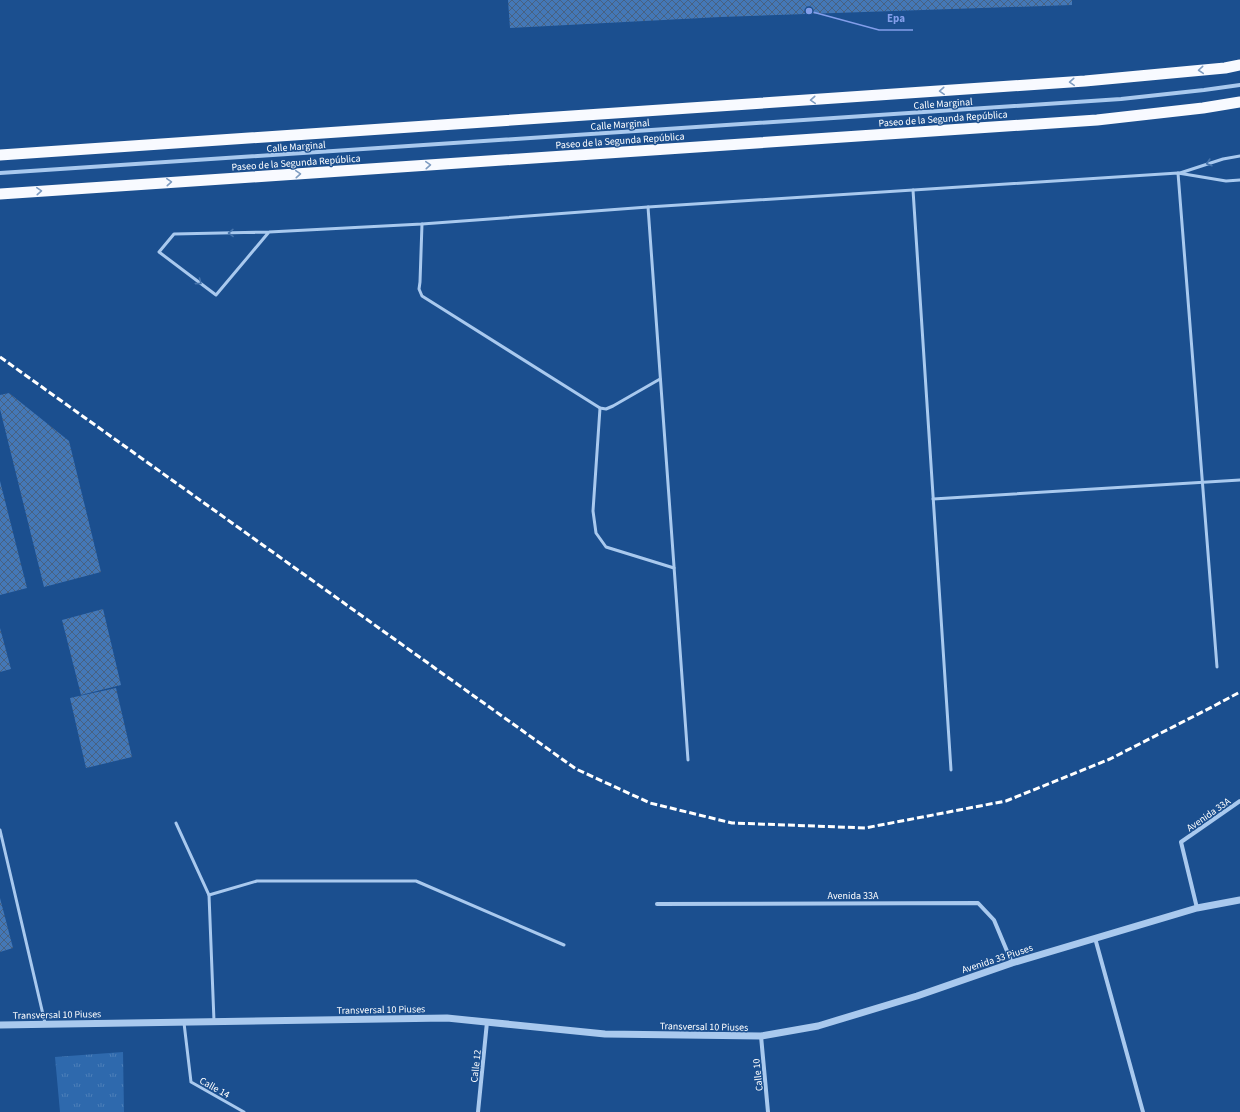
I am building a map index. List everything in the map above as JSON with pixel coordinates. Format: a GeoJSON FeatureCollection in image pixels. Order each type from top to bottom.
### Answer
{"type":"FeatureCollection","features":[{"type":"Feature","properties":{"kind":"highway"},"geometry":{"type":"LineString","coordinates":[[0,155],[1085,81],[1225,68],[1240,65]]}},
{"type":"Feature","properties":{"kind":"highway","name":"Paseo de la Segunda República"},"geometry":{"type":"LineString","coordinates":[[0,194],[1097,120],[1202,108],[1240,102]]}},
{"type":"Feature","properties":{"kind":"street","name":"Calle Marginal"},"geometry":{"type":"LineString","coordinates":[[0,173],[1121,99],[1240,85]]}},
{"type":"Feature","properties":{"kind":"street","name":"Avenida 33A"},"geometry":{"type":"LineString","coordinates":[[1197,908],[1181,842],[1240,801]]}},
{"type":"Feature","properties":{"kind":"street","name":"Avenida 33 Piuses"},"geometry":{"type":"LineString","coordinates":[[761,1036],[818,1026],[918,996],[1012,963],[1095,938],[1197,908],[1240,900]]}},
{"type":"Feature","properties":{"kind":"street","name":"Avenida 33A"},"geometry":{"type":"LineString","coordinates":[[657,904],[978,903],[994,920],[1012,963]]}},
{"type":"Feature","properties":{"kind":"street"},"geometry":{"type":"LineString","coordinates":[[1095,938],[1143,1112]]}},
{"type":"Feature","properties":{"kind":"street","name":"Transversal 10 Piuses"},"geometry":{"type":"LineString","coordinates":[[0,1024],[45,1025],[184,1021],[447,1018],[605,1034],[761,1036]]}},
{"type":"Feature","properties":{"kind":"street","name":"Calle 12"},"geometry":{"type":"LineString","coordinates":[[478,1112],[487,1022]]}},
{"type":"Feature","properties":{"kind":"street","name":"Calle 10"},"geometry":{"type":"LineString","coordinates":[[761,1036],[768,1112]]}},
{"type":"Feature","properties":{"kind":"lane"},"geometry":{"type":"LineString","coordinates":[[1178,173],[1223,159],[1240,156]]}},
{"type":"Feature","properties":{"kind":"lane"},"geometry":{"type":"LineString","coordinates":[[1178,173],[1217,668]]}},
{"type":"Feature","properties":{"kind":"lane"},"geometry":{"type":"LineString","coordinates":[[270,232],[216,295],[159,252],[174,234],[270,232],[422,224],[648,207],[1178,173],[1226,181],[1240,180]]}},
{"type":"Feature","properties":{"kind":"lane"},"geometry":{"type":"LineString","coordinates":[[913,190],[951,770]]}},
{"type":"Feature","properties":{"kind":"lane"},"geometry":{"type":"LineString","coordinates":[[648,207],[688,760]]}},
{"type":"Feature","properties":{"kind":"lane"},"geometry":{"type":"LineString","coordinates":[[422,224],[419,289],[422,296],[600,408],[606,409],[613,406],[660,380]]}},
{"type":"Feature","properties":{"kind":"lane"},"geometry":{"type":"LineString","coordinates":[[600,408],[593,511],[596,533],[606,547],[674,568]]}},
{"type":"Feature","properties":{"kind":"lane"},"geometry":{"type":"LineString","coordinates":[[933,499],[1240,480]]}},
{"type":"Feature","properties":{"kind":"lane"},"geometry":{"type":"LineString","coordinates":[[176,823],[209,895],[214,1021]]}},
{"type":"Feature","properties":{"kind":"lane"},"geometry":{"type":"LineString","coordinates":[[0,830],[45,1025]]}},
{"type":"Feature","properties":{"kind":"lane"},"geometry":{"type":"LineString","coordinates":[[209,895],[257,881],[416,881],[564,945]]}},
{"type":"Feature","properties":{"kind":"lane","name":"Calle 14"},"geometry":{"type":"LineString","coordinates":[[184,1021],[191,1082],[244,1112]]}},
{"type":"Feature","properties":{"kind":"green space"},"geometry":{"type":"Polygon","coordinates":[[[123,1052],[124,1112],[60,1112],[55,1057],[123,1052]]]}},
{"type":"Feature","properties":{"kind":"building"},"geometry":{"type":"Polygon","coordinates":[[[508,0],[1072,0],[1072,5],[721,17],[510,28],[508,0]]]}},
{"type":"Feature","properties":{"kind":"building"},"geometry":{"type":"Polygon","coordinates":[[[9,393],[69,441],[101,572],[44,587],[0,409],[0,395],[9,393]]]}},
{"type":"Feature","properties":{"kind":"building"},"geometry":{"type":"Polygon","coordinates":[[[0,481],[27,588],[0,595],[0,481]]]}},
{"type":"Feature","properties":{"kind":"building"},"geometry":{"type":"Polygon","coordinates":[[[103,609],[121,685],[81,695],[62,620],[103,609]]]}},
{"type":"Feature","properties":{"kind":"building"},"geometry":{"type":"Polygon","coordinates":[[[0,628],[11,669],[0,672],[0,628]]]}},
{"type":"Feature","properties":{"kind":"building"},"geometry":{"type":"Polygon","coordinates":[[[116,688],[132,757],[86,768],[70,698],[116,688]]]}},
{"type":"Feature","properties":{"kind":"building"},"geometry":{"type":"Polygon","coordinates":[[[0,898],[13,948],[0,952],[0,898]]]}},
{"type":"Feature","properties":{"kind":"railway"},"geometry":{"type":"LineString","coordinates":[[0,357],[576,769],[650,803],[732,823],[865,828],[1006,801],[1110,759],[1240,692]]}},
{"type":"Feature","properties":{"kind":"place","name":"Epa"},"geometry":{"type":"Point","coordinates":[809,11]}}]}
